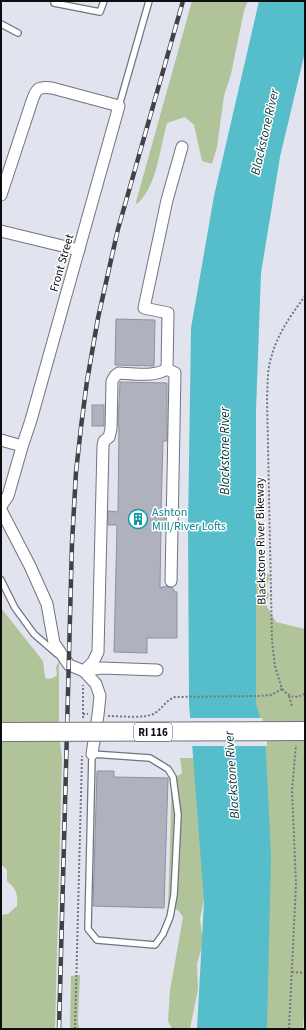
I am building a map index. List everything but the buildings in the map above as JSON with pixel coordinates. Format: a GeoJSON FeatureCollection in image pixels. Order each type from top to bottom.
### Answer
{"type":"FeatureCollection","features":[{"type":"Feature","properties":{"kind":"main road","name":"RI 116"},"geometry":{"type":"LineString","coordinates":[[1,732],[301,736]]}},
{"type":"Feature","properties":{"kind":"street"},"geometry":{"type":"LineString","coordinates":[[1,195],[35,91],[44,87],[52,88],[119,106]]}},
{"type":"Feature","properties":{"kind":"street","name":"Front Street"},"geometry":{"type":"LineString","coordinates":[[1,506],[8,496],[22,446],[32,420],[119,106]]}},
{"type":"Feature","properties":{"kind":"street"},"geometry":{"type":"LineString","coordinates":[[167,369],[168,313],[144,308],[167,200],[182,147]]}},
{"type":"Feature","properties":{"kind":"street"},"geometry":{"type":"LineString","coordinates":[[1,231],[79,250]]}},
{"type":"Feature","properties":{"kind":"street"},"geometry":{"type":"LineString","coordinates":[[167,369],[175,374],[171,580]]}},
{"type":"Feature","properties":{"kind":"street"},"geometry":{"type":"LineString","coordinates":[[84,671],[93,662],[98,652],[103,446],[104,442],[109,437],[111,429],[112,381],[114,376],[119,373],[152,374],[161,373],[167,369]]}},
{"type":"Feature","properties":{"kind":"street"},"geometry":{"type":"LineString","coordinates":[[1,440],[22,446]]}},
{"type":"Feature","properties":{"kind":"street"},"geometry":{"type":"LineString","coordinates":[[1,510],[4,524],[47,604],[54,643],[69,665],[84,671],[96,684],[100,696],[92,754]]}},
{"type":"Feature","properties":{"kind":"street"},"geometry":{"type":"LineString","coordinates":[[84,671],[101,668],[157,670]]}},
{"type":"Feature","properties":{"kind":"lane"},"geometry":{"type":"LineString","coordinates":[[54,1],[54,3],[100,12],[104,1]]}},
{"type":"Feature","properties":{"kind":"lane"},"geometry":{"type":"LineString","coordinates":[[119,106],[149,1]]}},
{"type":"Feature","properties":{"kind":"lane"},"geometry":{"type":"LineString","coordinates":[[1,24],[18,33]]}},
{"type":"Feature","properties":{"kind":"lane"},"geometry":{"type":"LineString","coordinates":[[1,580],[15,608],[34,634],[69,665]]}},
{"type":"Feature","properties":{"kind":"lane"},"geometry":{"type":"LineString","coordinates":[[92,754],[150,758],[168,769],[173,777],[178,815],[174,895],[170,917],[163,934],[155,945],[97,940],[88,928],[92,754]]}},
{"type":"Feature","properties":{"kind":"path","name":"Blackstone River Bikeway"},"geometry":{"type":"LineString","coordinates":[[282,689],[275,666],[272,641],[267,397],[269,364],[279,336],[288,319],[305,296]]}},
{"type":"Feature","properties":{"kind":"path"},"geometry":{"type":"LineString","coordinates":[[83,714],[84,671]]}},
{"type":"Feature","properties":{"kind":"path"},"geometry":{"type":"LineString","coordinates":[[180,696],[258,696],[271,695],[282,689],[289,696],[292,706]]}},
{"type":"Feature","properties":{"kind":"path"},"geometry":{"type":"LineString","coordinates":[[289,696],[298,697],[305,694]]}},
{"type":"Feature","properties":{"kind":"path"},"geometry":{"type":"LineString","coordinates":[[289,1029],[296,884],[292,790],[301,736]]}},
{"type":"Feature","properties":{"kind":"path"},"geometry":{"type":"LineString","coordinates":[[292,972],[305,972]]}},
{"type":"Feature","properties":{"kind":"green space"},"geometry":{"type":"Polygon","coordinates":[[[192,1],[248,1],[244,11],[231,74],[224,96],[217,147],[212,164],[202,161],[194,125],[185,117],[167,123],[157,166],[149,188],[144,197],[137,204],[136,202],[192,1]]]}},
{"type":"Feature","properties":{"kind":"green space"},"geometry":{"type":"Polygon","coordinates":[[[264,572],[270,575],[266,590],[269,595],[266,605],[276,622],[305,629],[305,1000],[303,1029],[266,1029],[252,578],[259,577],[264,572]]]}},
{"type":"Feature","properties":{"kind":"green space"},"geometry":{"type":"Polygon","coordinates":[[[1,608],[43,661],[45,677],[47,679],[53,678],[57,675],[56,667],[59,661],[59,732],[62,760],[55,1029],[1,1029],[1,915],[8,914],[17,906],[17,894],[7,881],[7,870],[1,864],[1,608]]]}},
{"type":"Feature","properties":{"kind":"green space"},"geometry":{"type":"Polygon","coordinates":[[[180,758],[196,758],[207,884],[200,919],[203,943],[197,964],[198,989],[190,1029],[172,1029],[168,1021],[170,990],[183,917],[178,910],[168,908],[172,777],[180,775],[182,772],[180,758]]]}},
{"type":"Feature","properties":{"kind":"green space"},"geometry":{"type":"Polygon","coordinates":[[[80,975],[79,1029],[70,1029],[71,976],[80,975]]]}},
{"type":"Feature","properties":{"kind":"water","name":"Blackstone River"},"geometry":{"type":"Polygon","coordinates":[[[259,1],[305,1],[305,52],[280,157],[261,273],[256,411],[256,704],[265,734],[271,855],[267,1029],[197,1029],[204,901],[189,704],[188,527],[191,328],[214,196],[259,1]]]}},
{"type":"Feature","properties":{"kind":"pier"},"geometry":{"type":"Polygon","coordinates":[[[188,718],[262,718],[267,734],[267,746],[190,746],[188,718]]]}},
{"type":"Feature","properties":{"kind":"railway"},"geometry":{"type":"LineString","coordinates":[[59,1029],[72,543],[76,472],[81,427],[98,318],[118,229],[183,1]]}},
{"type":"Feature","properties":{"kind":"place","name":"Ashton Mill/River Lofts"},"geometry":{"type":"Point","coordinates":[138,519]}}]}
